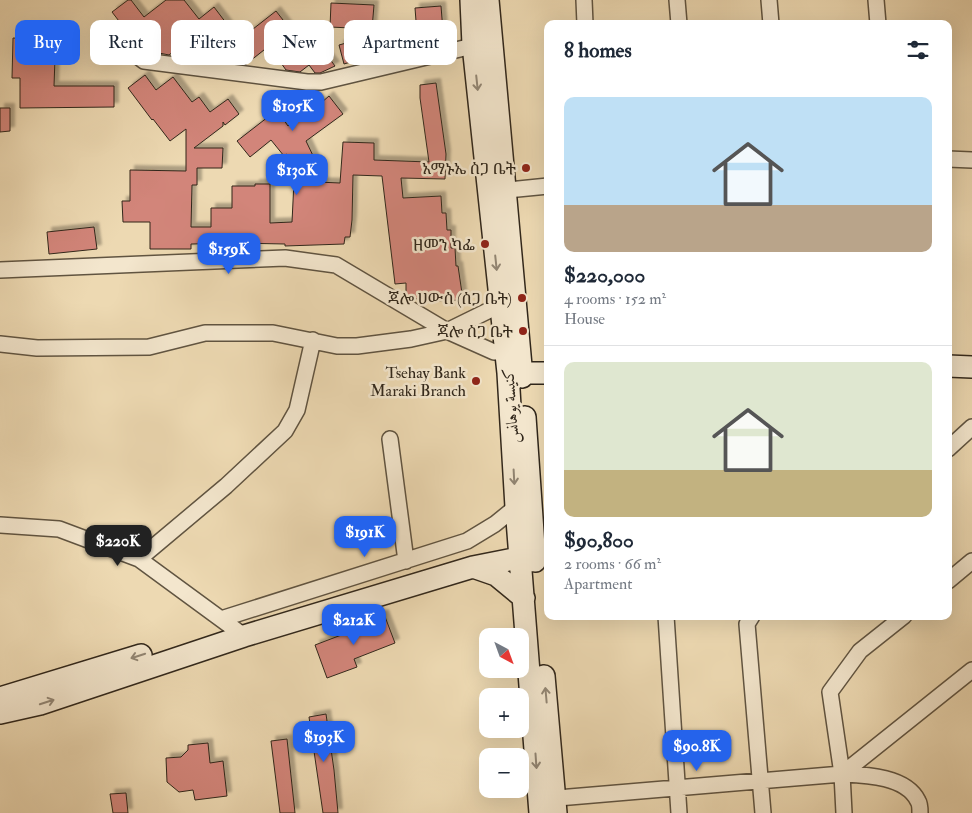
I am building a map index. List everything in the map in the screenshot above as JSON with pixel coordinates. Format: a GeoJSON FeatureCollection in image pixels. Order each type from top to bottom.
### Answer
{"type":"FeatureCollection","features":[{"type":"Feature","properties":{"kind":"street"},"geometry":{"type":"LineString","coordinates":[[471,0],[482,44],[514,362],[547,806],[678,788],[842,774],[870,775],[904,786],[918,801],[920,813]]}},
{"type":"Feature","properties":{"kind":"street"},"geometry":{"type":"LineString","coordinates":[[482,44],[488,0]]}},
{"type":"Feature","properties":{"kind":"street"},"geometry":{"type":"LineString","coordinates":[[584,0],[585,20]]}},
{"type":"Feature","properties":{"kind":"street"},"geometry":{"type":"LineString","coordinates":[[677,0],[679,20]]}},
{"type":"Feature","properties":{"kind":"street"},"geometry":{"type":"LineString","coordinates":[[769,0],[771,20]]}},
{"type":"Feature","properties":{"kind":"street"},"geometry":{"type":"LineString","coordinates":[[876,0],[878,20]]}},
{"type":"Feature","properties":{"kind":"street"},"geometry":{"type":"LineString","coordinates":[[161,63],[307,82],[322,82],[482,44]]}},
{"type":"Feature","properties":{"kind":"street"},"geometry":{"type":"LineString","coordinates":[[952,159],[972,160]]}},
{"type":"Feature","properties":{"kind":"street"},"geometry":{"type":"LineString","coordinates":[[496,191],[544,186]]}},
{"type":"Feature","properties":{"kind":"street"},"geometry":{"type":"LineString","coordinates":[[0,270],[286,258],[336,266],[447,331],[514,362],[544,373]]}},
{"type":"Feature","properties":{"kind":"street"},"geometry":{"type":"LineString","coordinates":[[0,344],[37,348],[149,347],[204,333],[273,333],[337,346],[357,346],[411,339],[447,331],[508,305]]}},
{"type":"Feature","properties":{"kind":"street"},"geometry":{"type":"LineString","coordinates":[[140,559],[226,486],[285,431],[297,410],[313,340]]}},
{"type":"Feature","properties":{"kind":"street","name":"كنيسة يوهانس"},"geometry":{"type":"LineString","coordinates":[[514,362],[516,507],[527,548],[524,598],[547,806]]}},
{"type":"Feature","properties":{"kind":"street"},"geometry":{"type":"LineString","coordinates":[[952,366],[972,367]]}},
{"type":"Feature","properties":{"kind":"street"},"geometry":{"type":"LineString","coordinates":[[952,445],[972,427]]}},
{"type":"Feature","properties":{"kind":"street"},"geometry":{"type":"LineString","coordinates":[[390,439],[406,561]]}},
{"type":"Feature","properties":{"kind":"street"},"geometry":{"type":"LineString","coordinates":[[0,713],[40,704],[231,627],[406,561],[467,541],[495,524],[516,507]]}},
{"type":"Feature","properties":{"kind":"street"},"geometry":{"type":"LineString","coordinates":[[0,524],[59,529],[140,559],[231,627]]}},
{"type":"Feature","properties":{"kind":"street"},"geometry":{"type":"LineString","coordinates":[[231,627],[473,567],[527,548]]}},
{"type":"Feature","properties":{"kind":"street"},"geometry":{"type":"LineString","coordinates":[[0,698],[37,689],[231,627],[527,548]]}},
{"type":"Feature","properties":{"kind":"street"},"geometry":{"type":"LineString","coordinates":[[952,578],[972,561]]}},
{"type":"Feature","properties":{"kind":"street"},"geometry":{"type":"LineString","coordinates":[[473,567],[496,575],[524,598]]}},
{"type":"Feature","properties":{"kind":"street"},"geometry":{"type":"LineString","coordinates":[[666,620],[679,813]]}},
{"type":"Feature","properties":{"kind":"street"},"geometry":{"type":"LineString","coordinates":[[750,620],[747,624],[764,813]]}},
{"type":"Feature","properties":{"kind":"street"},"geometry":{"type":"LineString","coordinates":[[844,813],[842,774],[830,692],[860,652],[899,620]]}},
{"type":"Feature","properties":{"kind":"street"},"geometry":{"type":"LineString","coordinates":[[842,774],[972,670]]}},
{"type":"Feature","properties":{"kind":"building"},"geometry":{"type":"Polygon","coordinates":[[[128,0],[131,0],[144,17],[166,0],[184,0],[199,19],[214,7],[224,20],[171,20],[171,54],[169,55],[161,53],[161,20],[118,20],[112,12],[128,0]]]}},
{"type":"Feature","properties":{"kind":"building"},"geometry":{"type":"Polygon","coordinates":[[[331,3],[374,5],[373,20],[344,20],[344,28],[334,27],[334,20],[330,20],[331,3]]]}},
{"type":"Feature","properties":{"kind":"building"},"geometry":{"type":"Polygon","coordinates":[[[441,6],[442,20],[416,20],[415,8],[441,6]]]}},
{"type":"Feature","properties":{"kind":"building"},"geometry":{"type":"Polygon","coordinates":[[[276,11],[283,20],[265,20],[276,11]]]}},
{"type":"Feature","properties":{"kind":"building"},"geometry":{"type":"Polygon","coordinates":[[[264,20],[264,50],[254,58],[254,28],[264,20]]]}},
{"type":"Feature","properties":{"kind":"building"},"geometry":{"type":"Polygon","coordinates":[[[13,38],[15,38],[15,65],[55,65],[54,86],[114,86],[114,107],[20,108],[20,78],[12,78],[13,38]]]}},
{"type":"Feature","properties":{"kind":"building"},"geometry":{"type":"Polygon","coordinates":[[[344,44],[344,64],[339,45],[344,44]]]}},
{"type":"Feature","properties":{"kind":"building"},"geometry":{"type":"Polygon","coordinates":[[[282,65],[309,65],[300,72],[286,70],[282,65]]]}},
{"type":"Feature","properties":{"kind":"building"},"geometry":{"type":"Polygon","coordinates":[[[309,65],[335,66],[320,73],[315,73],[309,65]]]}},
{"type":"Feature","properties":{"kind":"building"},"geometry":{"type":"Polygon","coordinates":[[[145,75],[156,90],[173,77],[192,102],[199,97],[210,112],[228,99],[239,114],[225,125],[223,122],[223,126],[194,148],[223,148],[222,168],[197,168],[197,185],[192,185],[191,227],[211,227],[211,208],[232,208],[232,186],[255,186],[255,184],[270,184],[270,223],[292,222],[294,181],[340,183],[343,142],[374,143],[374,160],[429,162],[420,98],[420,85],[436,83],[446,154],[445,179],[401,178],[403,198],[441,196],[442,213],[446,213],[447,230],[451,230],[451,248],[455,248],[456,266],[458,266],[463,300],[431,301],[431,298],[412,299],[406,296],[406,283],[395,284],[382,176],[353,175],[350,237],[345,237],[344,244],[285,246],[285,244],[191,244],[191,249],[150,249],[150,222],[123,222],[122,201],[130,201],[130,170],[186,171],[186,129],[170,141],[152,120],[128,88],[145,75]]]}},
{"type":"Feature","properties":{"kind":"building"},"geometry":{"type":"Polygon","coordinates":[[[311,91],[321,103],[329,96],[343,114],[306,141],[317,164],[296,174],[287,154],[284,156],[271,140],[250,157],[237,141],[277,110],[288,126],[306,112],[298,102],[311,91]]]}},
{"type":"Feature","properties":{"kind":"building"},"geometry":{"type":"Polygon","coordinates":[[[0,108],[10,108],[10,131],[0,132],[0,108]]]}},
{"type":"Feature","properties":{"kind":"building"},"geometry":{"type":"Polygon","coordinates":[[[94,227],[97,249],[49,254],[47,232],[94,227]]]}},
{"type":"Feature","properties":{"kind":"building"},"geometry":{"type":"Polygon","coordinates":[[[384,614],[395,643],[354,659],[357,667],[327,678],[315,645],[357,629],[356,625],[384,614]]]}},
{"type":"Feature","properties":{"kind":"building"},"geometry":{"type":"Polygon","coordinates":[[[326,714],[338,813],[323,813],[309,717],[326,714]]]}},
{"type":"Feature","properties":{"kind":"building"},"geometry":{"type":"Polygon","coordinates":[[[287,739],[295,813],[280,813],[271,741],[287,739]]]}},
{"type":"Feature","properties":{"kind":"building"},"geometry":{"type":"Polygon","coordinates":[[[208,743],[210,763],[223,761],[227,796],[195,800],[193,790],[179,792],[167,782],[166,758],[181,757],[188,750],[188,745],[208,743]]]}},
{"type":"Feature","properties":{"kind":"building"},"geometry":{"type":"Polygon","coordinates":[[[126,793],[128,813],[113,813],[110,794],[126,793]]]}},
{"type":"Feature","properties":{"kind":"place","name":"አማኑኤ ስጋ ቤት"},"geometry":{"type":"Point","coordinates":[526,168]}},
{"type":"Feature","properties":{"kind":"place","name":"ዘመን ካፌ"},"geometry":{"type":"Point","coordinates":[485,244]}},
{"type":"Feature","properties":{"kind":"place","name":"ጃሎ ሀውስ (ስጋ ቤት)"},"geometry":{"type":"Point","coordinates":[522,298]}},
{"type":"Feature","properties":{"kind":"place","name":"ጃሎ ስጋ ቤት"},"geometry":{"type":"Point","coordinates":[523,331]}},
{"type":"Feature","properties":{"kind":"place","name":"Tsehay Bank Maraki Branch"},"geometry":{"type":"Point","coordinates":[476,381]}}]}
